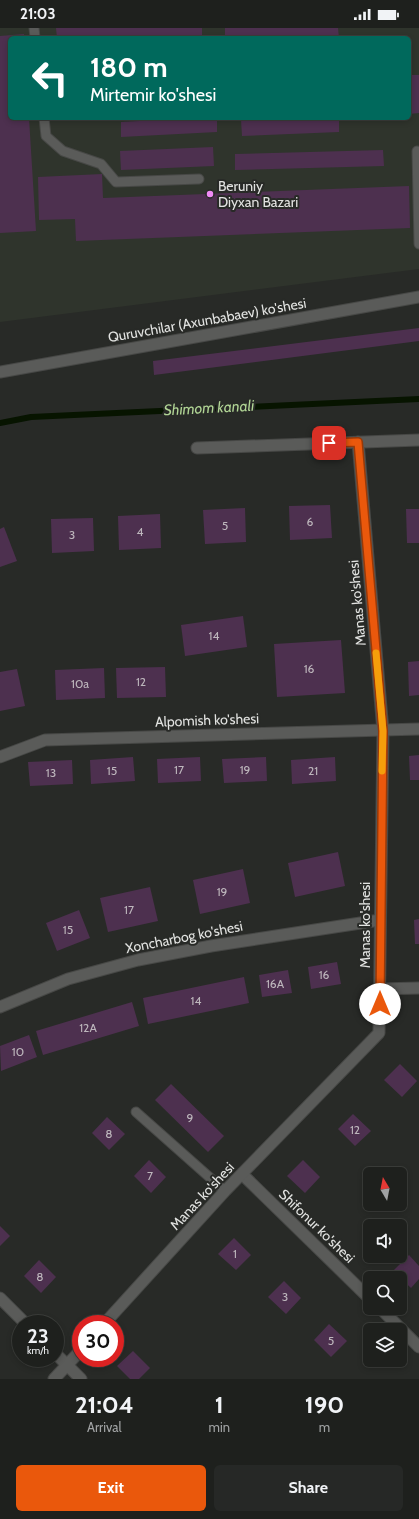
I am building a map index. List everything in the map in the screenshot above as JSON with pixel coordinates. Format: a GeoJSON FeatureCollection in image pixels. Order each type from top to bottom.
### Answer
{"type":"FeatureCollection","features":[{"type":"Feature","properties":{"kind":"street","name":"Quruvchilar (Axunbabaev) ko'shesi"},"geometry":{"type":"LineString","coordinates":[[0,372],[419,297]]}},
{"type":"Feature","properties":{"kind":"street"},"geometry":{"type":"LineString","coordinates":[[197,448],[419,440]]}},
{"type":"Feature","properties":{"kind":"street","name":"Manas ko'shesi"},"geometry":{"type":"LineString","coordinates":[[112,1315],[225,1191],[379,1033],[383,731],[358,442]]}},
{"type":"Feature","properties":{"kind":"street","name":"Alpomish ko'shesi"},"geometry":{"type":"LineString","coordinates":[[0,757],[45,740],[419,729]]}},
{"type":"Feature","properties":{"kind":"street","name":"Xoncharbog ko'shesi"},"geometry":{"type":"LineString","coordinates":[[0,1007],[68,979],[138,960],[234,942],[380,920]]}},
{"type":"Feature","properties":{"kind":"street"},"geometry":{"type":"LineString","coordinates":[[380,989],[419,988]]}},
{"type":"Feature","properties":{"kind":"street","name":"Shifonur ko'shesi"},"geometry":{"type":"LineString","coordinates":[[242,1174],[363,1292]]}},
{"type":"Feature","properties":{"kind":"street"},"geometry":{"type":"LineString","coordinates":[[0,1298],[17,1315]]}},
{"type":"Feature","properties":{"kind":"street"},"geometry":{"type":"LineString","coordinates":[[387,1315],[419,1346]]}},
{"type":"Feature","properties":{"kind":"street"},"geometry":{"type":"LineString","coordinates":[[54,1379],[72,1360]]}},
{"type":"Feature","properties":{"kind":"street"},"geometry":{"type":"LineString","coordinates":[[64,1362],[81,1379]]}},
{"type":"Feature","properties":{"kind":"lane"},"geometry":{"type":"LineString","coordinates":[[44,120],[46,136],[63,150],[101,164],[116,182],[199,179]]}},
{"type":"Feature","properties":{"kind":"lane"},"geometry":{"type":"LineString","coordinates":[[417,151],[419,244]]}},
{"type":"Feature","properties":{"kind":"lane"},"geometry":{"type":"LineString","coordinates":[[136,1112],[225,1191]]}},
{"type":"Feature","properties":{"kind":"shaded area","name":"Beruniy Diyxan Bazari"},"geometry":{"type":"Polygon","coordinates":[[[0,28],[419,28],[419,269],[0,322],[0,28]]]}},
{"type":"Feature","properties":{"kind":"building"},"geometry":{"type":"Polygon","coordinates":[[[56,28],[202,28],[202,36],[57,36],[56,28]]]}},
{"type":"Feature","properties":{"kind":"building"},"geometry":{"type":"Polygon","coordinates":[[[225,28],[338,28],[339,36],[225,36],[225,28]]]}},
{"type":"Feature","properties":{"kind":"building"},"geometry":{"type":"Polygon","coordinates":[[[24,34],[24,36],[8,36],[8,120],[29,120],[36,231],[0,233],[0,36],[24,34]]]}},
{"type":"Feature","properties":{"kind":"building"},"geometry":{"type":"Polygon","coordinates":[[[411,75],[419,75],[419,113],[411,114],[411,75]]]}},
{"type":"Feature","properties":{"kind":"building"},"geometry":{"type":"Polygon","coordinates":[[[158,120],[217,120],[217,132],[121,137],[121,122],[158,120]]]}},
{"type":"Feature","properties":{"kind":"building"},"geometry":{"type":"Polygon","coordinates":[[[241,120],[339,120],[339,132],[242,136],[241,120]]]}},
{"type":"Feature","properties":{"kind":"building"},"geometry":{"type":"Polygon","coordinates":[[[213,147],[214,166],[121,170],[120,151],[213,147]]]}},
{"type":"Feature","properties":{"kind":"building"},"geometry":{"type":"Polygon","coordinates":[[[383,150],[384,166],[235,170],[235,154],[383,150]]]}},
{"type":"Feature","properties":{"kind":"building"},"geometry":{"type":"Polygon","coordinates":[[[102,174],[103,198],[409,186],[410,228],[76,241],[75,219],[39,220],[38,177],[102,174]]]}},
{"type":"Feature","properties":{"kind":"building"},"geometry":{"type":"Polygon","coordinates":[[[419,328],[419,341],[154,375],[153,361],[419,328]]]}},
{"type":"Feature","properties":{"kind":"building"},"geometry":{"type":"Polygon","coordinates":[[[330,505],[332,538],[290,540],[289,506],[330,505]]]}},
{"type":"Feature","properties":{"kind":"building"},"geometry":{"type":"Polygon","coordinates":[[[245,508],[246,542],[205,544],[203,510],[245,508]]]}},
{"type":"Feature","properties":{"kind":"building"},"geometry":{"type":"Polygon","coordinates":[[[406,509],[419,509],[419,543],[407,543],[406,509]]]}},
{"type":"Feature","properties":{"kind":"building"},"geometry":{"type":"Polygon","coordinates":[[[160,514],[161,548],[119,550],[118,516],[160,514]]]}},
{"type":"Feature","properties":{"kind":"building"},"geometry":{"type":"Polygon","coordinates":[[[93,518],[94,551],[52,553],[51,519],[93,518]]]}},
{"type":"Feature","properties":{"kind":"building"},"geometry":{"type":"Polygon","coordinates":[[[4,527],[17,561],[0,567],[0,529],[4,527]]]}},
{"type":"Feature","properties":{"kind":"building"},"geometry":{"type":"Polygon","coordinates":[[[243,616],[247,647],[185,656],[181,625],[243,616]]]}},
{"type":"Feature","properties":{"kind":"building"},"geometry":{"type":"Polygon","coordinates":[[[341,640],[345,693],[277,697],[274,644],[341,640]]]}},
{"type":"Feature","properties":{"kind":"building"},"geometry":{"type":"Polygon","coordinates":[[[419,661],[419,695],[409,696],[408,662],[419,661]]]}},
{"type":"Feature","properties":{"kind":"building"},"geometry":{"type":"Polygon","coordinates":[[[165,667],[166,697],[117,698],[116,668],[165,667]]]}},
{"type":"Feature","properties":{"kind":"building"},"geometry":{"type":"Polygon","coordinates":[[[104,668],[105,698],[56,700],[55,670],[104,668]]]}},
{"type":"Feature","properties":{"kind":"building"},"geometry":{"type":"Polygon","coordinates":[[[17,669],[25,706],[0,711],[0,672],[17,669]]]}},
{"type":"Feature","properties":{"kind":"building"},"geometry":{"type":"Polygon","coordinates":[[[419,755],[419,780],[410,780],[409,756],[419,755]]]}},
{"type":"Feature","properties":{"kind":"building"},"geometry":{"type":"Polygon","coordinates":[[[133,757],[135,781],[91,784],[90,760],[133,757]]]}},
{"type":"Feature","properties":{"kind":"building"},"geometry":{"type":"Polygon","coordinates":[[[200,757],[201,781],[158,783],[157,759],[200,757]]]}},
{"type":"Feature","properties":{"kind":"building"},"geometry":{"type":"Polygon","coordinates":[[[266,757],[267,781],[224,783],[222,759],[266,757]]]}},
{"type":"Feature","properties":{"kind":"building"},"geometry":{"type":"Polygon","coordinates":[[[335,757],[336,781],[292,784],[291,760],[335,757]]]}},
{"type":"Feature","properties":{"kind":"building"},"geometry":{"type":"Polygon","coordinates":[[[72,760],[73,784],[30,786],[28,762],[72,760]]]}},
{"type":"Feature","properties":{"kind":"building"},"geometry":{"type":"Polygon","coordinates":[[[338,852],[345,886],[295,897],[288,863],[338,852]]]}},
{"type":"Feature","properties":{"kind":"building"},"geometry":{"type":"Polygon","coordinates":[[[243,869],[250,903],[200,914],[193,880],[243,869]]]}},
{"type":"Feature","properties":{"kind":"building"},"geometry":{"type":"Polygon","coordinates":[[[150,887],[158,921],[108,932],[100,898],[150,887]]]}},
{"type":"Feature","properties":{"kind":"building"},"geometry":{"type":"Polygon","coordinates":[[[79,910],[90,938],[57,951],[46,923],[79,910]]]}},
{"type":"Feature","properties":{"kind":"building"},"geometry":{"type":"Polygon","coordinates":[[[419,919],[419,944],[415,944],[414,920],[419,919]]]}},
{"type":"Feature","properties":{"kind":"building"},"geometry":{"type":"Polygon","coordinates":[[[337,962],[341,984],[311,989],[308,967],[337,962]]]}},
{"type":"Feature","properties":{"kind":"building"},"geometry":{"type":"Polygon","coordinates":[[[288,970],[292,993],[262,997],[259,975],[288,970]]]}},
{"type":"Feature","properties":{"kind":"building"},"geometry":{"type":"Polygon","coordinates":[[[244,977],[249,1003],[148,1024],[143,998],[244,977]]]}},
{"type":"Feature","properties":{"kind":"building"},"geometry":{"type":"Polygon","coordinates":[[[132,1002],[139,1026],[43,1055],[36,1031],[132,1002]]]}},
{"type":"Feature","properties":{"kind":"building"},"geometry":{"type":"Polygon","coordinates":[[[29,1035],[37,1057],[1,1071],[0,1046],[29,1035]]]}},
{"type":"Feature","properties":{"kind":"building"},"geometry":{"type":"Polygon","coordinates":[[[400,1064],[417,1081],[402,1097],[384,1080],[400,1064]]]}},
{"type":"Feature","properties":{"kind":"building"},"geometry":{"type":"Polygon","coordinates":[[[171,1084],[224,1136],[208,1152],[155,1100],[171,1084]]]}},
{"type":"Feature","properties":{"kind":"building"},"geometry":{"type":"Polygon","coordinates":[[[353,1114],[371,1131],[355,1146],[338,1129],[353,1114]]]}},
{"type":"Feature","properties":{"kind":"building"},"geometry":{"type":"Polygon","coordinates":[[[107,1117],[125,1134],[109,1150],[92,1133],[107,1117]]]}},
{"type":"Feature","properties":{"kind":"building"},"geometry":{"type":"Polygon","coordinates":[[[149,1160],[166,1177],[151,1193],[134,1176],[149,1160]]]}},
{"type":"Feature","properties":{"kind":"building"},"geometry":{"type":"Polygon","coordinates":[[[303,1160],[320,1177],[305,1193],[287,1176],[303,1160]]]}},
{"type":"Feature","properties":{"kind":"building"},"geometry":{"type":"Polygon","coordinates":[[[0,1226],[10,1236],[0,1246],[0,1226]]]}},
{"type":"Feature","properties":{"kind":"building"},"geometry":{"type":"Polygon","coordinates":[[[234,1238],[251,1255],[236,1270],[218,1254],[234,1238]]]}},
{"type":"Feature","properties":{"kind":"building"},"geometry":{"type":"Polygon","coordinates":[[[409,1255],[419,1266],[419,1279],[411,1288],[407,1284],[407,1271],[393,1271],[401,1263],[407,1263],[407,1257],[409,1255]]]}},
{"type":"Feature","properties":{"kind":"building"},"geometry":{"type":"Polygon","coordinates":[[[39,1260],[56,1277],[41,1293],[24,1276],[39,1260]]]}},
{"type":"Feature","properties":{"kind":"building"},"geometry":{"type":"Polygon","coordinates":[[[284,1281],[301,1298],[286,1314],[268,1297],[284,1281]]]}},
{"type":"Feature","properties":{"kind":"building"},"geometry":{"type":"Polygon","coordinates":[[[329,1324],[347,1341],[331,1357],[314,1340],[329,1324]]]}},
{"type":"Feature","properties":{"kind":"building"},"geometry":{"type":"Polygon","coordinates":[[[133,1351],[150,1368],[139,1379],[130,1379],[118,1367],[124,1367],[124,1359],[133,1351]]]}},
{"type":"Feature","properties":{"kind":"waterway","name":"Shimom kanali"},"geometry":{"type":"LineString","coordinates":[[0,423],[31,417],[419,399]]}},
{"type":"Feature","properties":{"kind":"slow traffic"},"geometry":{"type":"LineString","coordinates":[[376,653],[383,731],[382,771]]}},
{"type":"Feature","properties":{"kind":"place","name":"Beruniy Diyxan Bazari"},"geometry":{"type":"Point","coordinates":[210,194]}},
{"type":"Feature","properties":{"kind":"route"},"geometry":{"type":"LineString","coordinates":[[329,443],[358,442],[383,731],[380,1004]]}}]}
